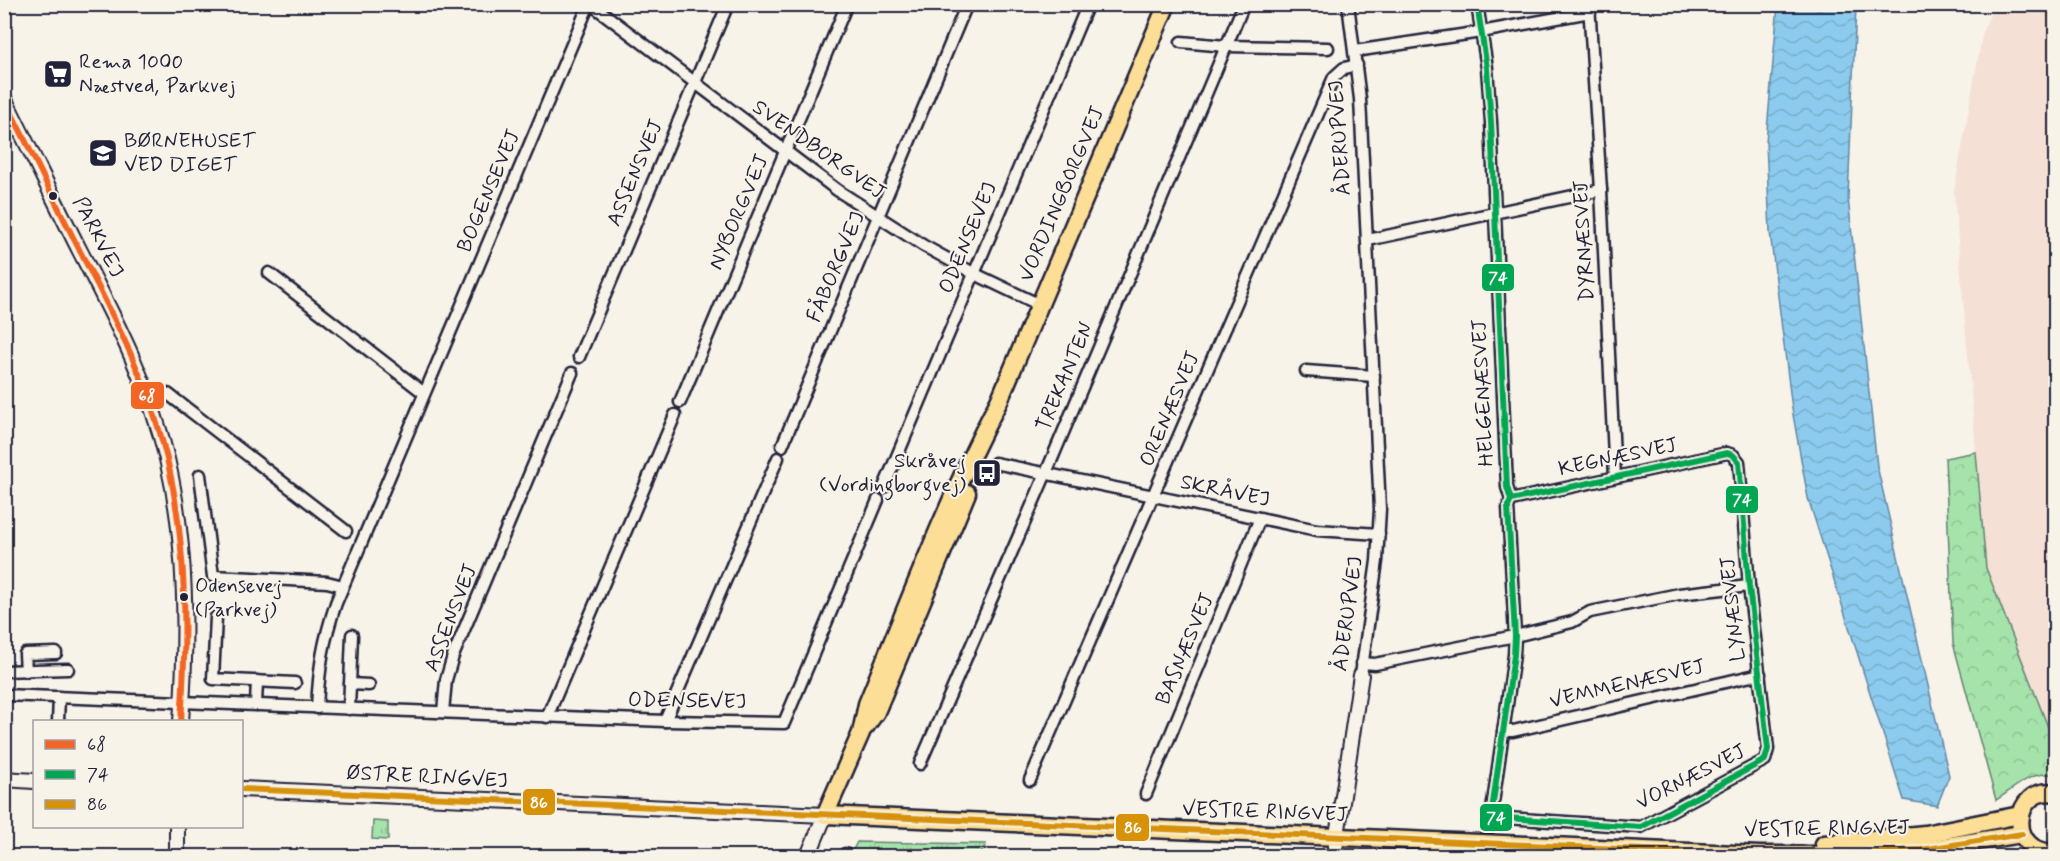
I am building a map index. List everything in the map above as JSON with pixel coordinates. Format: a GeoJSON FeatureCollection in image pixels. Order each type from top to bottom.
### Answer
{"type":"FeatureCollection","features":[{"type":"Feature","properties":{"kind":"main road","name":"VORDINGBORGVEJ"},"geometry":{"type":"LineString","coordinates":[[825,815],[861,732],[876,712],[983,454],[999,401],[1167,4]]}},
{"type":"Feature","properties":{"kind":"main road"},"geometry":{"type":"LineString","coordinates":[[2055,793],[2041,793],[2032,798],[2020,815],[2019,824],[2022,834],[2031,847],[2055,854]]}},
{"type":"Feature","properties":{"kind":"main road","name":"VESTRE RINGVEJ"},"geometry":{"type":"LineString","coordinates":[[825,815],[1760,855],[1921,850],[2022,834]]}},
{"type":"Feature","properties":{"kind":"main road","name":"VESTRE RINGVEJ"},"geometry":{"type":"LineString","coordinates":[[1703,852],[1850,842],[1925,834],[2020,815]]}},
{"type":"Feature","properties":{"kind":"street","name":"SVENDBORGVEJ"},"geometry":{"type":"LineString","coordinates":[[590,4],[837,190],[924,246],[975,274],[1040,305]]}},
{"type":"Feature","properties":{"kind":"street","name":"BOGENSEVEJ"},"geometry":{"type":"LineString","coordinates":[[317,708],[318,670],[325,636],[343,586],[590,4]]}},
{"type":"Feature","properties":{"kind":"street","name":"ASSENSVEJ"},"geometry":{"type":"LineString","coordinates":[[579,357],[728,4]]}},
{"type":"Feature","properties":{"kind":"street","name":"NYBORGVEJ"},"geometry":{"type":"LineString","coordinates":[[680,402],[847,4]]}},
{"type":"Feature","properties":{"kind":"street","name":"FÅBORGVEJ"},"geometry":{"type":"LineString","coordinates":[[782,446],[967,4]]}},
{"type":"Feature","properties":{"kind":"street","name":"ODENSEVEJ"},"geometry":{"type":"LineString","coordinates":[[884,487],[1088,4]]}},
{"type":"Feature","properties":{"kind":"street","name":"TREKANTEN"},"geometry":{"type":"LineString","coordinates":[[920,764],[1244,4]]}},
{"type":"Feature","properties":{"kind":"street","name":"ÅDERUPVEJ"},"geometry":{"type":"LineString","coordinates":[[1334,856],[1377,561],[1380,509],[1368,240],[1357,65],[1348,4]]}},
{"type":"Feature","properties":{"kind":"street","name":"HELGENÆSVEJ"},"geometry":{"type":"LineString","coordinates":[[1477,4],[1487,68],[1507,487],[1511,500],[1508,507],[1515,636],[1491,817]]}},
{"type":"Feature","properties":{"kind":"street"},"geometry":{"type":"LineString","coordinates":[[1355,51],[1481,32],[1590,8]]}},
{"type":"Feature","properties":{"kind":"street","name":"DYRNÆSVEJ"},"geometry":{"type":"LineString","coordinates":[[1590,8],[1615,477]]}},
{"type":"Feature","properties":{"kind":"street"},"geometry":{"type":"LineString","coordinates":[[1180,42],[1226,46],[1328,48]]}},
{"type":"Feature","properties":{"kind":"street","name":"ORENÆSVEJ"},"geometry":{"type":"LineString","coordinates":[[1030,780],[1334,76],[1344,68],[1357,65]]}},
{"type":"Feature","properties":{"kind":"street","name":"PARKVEJ"},"geometry":{"type":"LineString","coordinates":[[4,98],[81,253],[106,298],[134,360],[149,398],[167,459],[178,524],[185,629],[181,720]]}},
{"type":"Feature","properties":{"kind":"street"},"geometry":{"type":"LineString","coordinates":[[1368,240],[1601,190]]}},
{"type":"Feature","properties":{"kind":"street"},"geometry":{"type":"LineString","coordinates":[[269,273],[424,393]]}},
{"type":"Feature","properties":{"kind":"street"},"geometry":{"type":"LineString","coordinates":[[1306,371],[1374,376]]}},
{"type":"Feature","properties":{"kind":"street","name":"ASSENSVEJ"},"geometry":{"type":"LineString","coordinates":[[442,712],[446,680],[453,657],[572,373]]}},
{"type":"Feature","properties":{"kind":"street"},"geometry":{"type":"LineString","coordinates":[[149,398],[168,394],[346,531]]}},
{"type":"Feature","properties":{"kind":"street"},"geometry":{"type":"LineString","coordinates":[[547,717],[675,415]]}},
{"type":"Feature","properties":{"kind":"street","name":"KEGNÆSVEJ"},"geometry":{"type":"LineString","coordinates":[[1511,500],[1727,453],[1733,455]]}},
{"type":"Feature","properties":{"kind":"street","name":"LYNÆSVEJ"},"geometry":{"type":"LineString","coordinates":[[1733,455],[1739,462],[1749,586],[1768,749],[1765,760]]}},
{"type":"Feature","properties":{"kind":"street"},"geometry":{"type":"LineString","coordinates":[[665,721],[777,458]]}},
{"type":"Feature","properties":{"kind":"street","name":"SKRÅVEJ"},"geometry":{"type":"LineString","coordinates":[[995,463],[1317,530],[1379,534]]}},
{"type":"Feature","properties":{"kind":"street"},"geometry":{"type":"LineString","coordinates":[[200,475],[213,576],[327,582],[343,586]]}},
{"type":"Feature","properties":{"kind":"street","name":"ODENSEVEJ"},"geometry":{"type":"LineString","coordinates":[[4,694],[547,717],[784,723],[878,500]]}},
{"type":"Feature","properties":{"kind":"street","name":"BASNÆSVEJ"},"geometry":{"type":"LineString","coordinates":[[1146,794],[1260,518]]}},
{"type":"Feature","properties":{"kind":"street"},"geometry":{"type":"LineString","coordinates":[[1361,669],[1375,663],[1515,636],[1572,622],[1590,612],[1679,594],[1749,586]]}},
{"type":"Feature","properties":{"kind":"street"},"geometry":{"type":"LineString","coordinates":[[216,617],[213,679],[295,683]]}},
{"type":"Feature","properties":{"kind":"street"},"geometry":{"type":"LineString","coordinates":[[349,709],[352,635]]}},
{"type":"Feature","properties":{"kind":"street"},"geometry":{"type":"LineString","coordinates":[[26,671],[25,654],[56,653]]}},
{"type":"Feature","properties":{"kind":"street"},"geometry":{"type":"LineString","coordinates":[[4,671],[68,669]]}},
{"type":"Feature","properties":{"kind":"street","name":"VEMMENÆSVEJ"},"geometry":{"type":"LineString","coordinates":[[1503,731],[1513,731],[1760,674]]}},
{"type":"Feature","properties":{"kind":"street"},"geometry":{"type":"LineString","coordinates":[[256,705],[257,681]]}},
{"type":"Feature","properties":{"kind":"street"},"geometry":{"type":"LineString","coordinates":[[350,684],[369,685]]}},
{"type":"Feature","properties":{"kind":"street"},"geometry":{"type":"LineString","coordinates":[[58,720],[59,697]]}},
{"type":"Feature","properties":{"kind":"street","name":"VORNÆSVEJ"},"geometry":{"type":"LineString","coordinates":[[1491,817],[1641,827],[1765,760]]}},
{"type":"Feature","properties":{"kind":"street"},"geometry":{"type":"LineString","coordinates":[[4,779],[33,780]]}},
{"type":"Feature","properties":{"kind":"street","name":"ØSTRE RINGVEJ"},"geometry":{"type":"LineString","coordinates":[[243,789],[825,815]]}},
{"type":"Feature","properties":{"kind":"street","name":"VORDINGBORGVEJ"},"geometry":{"type":"LineString","coordinates":[[808,856],[825,815]]}},
{"type":"Feature","properties":{"kind":"street"},"geometry":{"type":"LineString","coordinates":[[177,828],[177,856]]}},
{"type":"Feature","properties":{"kind":"shaded area"},"geometry":{"type":"Polygon","coordinates":[[[1994,5],[2055,5],[2055,745],[1986,568],[1954,192],[1983,31],[1994,5]]]}},
{"type":"Feature","properties":{"kind":"shaded area"},"geometry":{"type":"Polygon","coordinates":[[[1031,847],[1192,853],[1190,856],[1027,856],[1031,847]]]}},
{"type":"Feature","properties":{"kind":"green space"},"geometry":{"type":"Polygon","coordinates":[[[1976,452],[1986,568],[2055,745],[2055,775],[2031,777],[1996,800],[1953,643],[1945,458],[1976,452]]]}},
{"type":"Feature","properties":{"kind":"green space"},"geometry":{"type":"Polygon","coordinates":[[[373,821],[388,822],[388,840],[372,839],[373,821]]]}},
{"type":"Feature","properties":{"kind":"green space"},"geometry":{"type":"Polygon","coordinates":[[[857,842],[986,844],[980,856],[938,856],[925,851],[922,856],[861,856],[852,852],[857,842]]]}},
{"type":"Feature","properties":{"kind":"water"},"geometry":{"type":"Polygon","coordinates":[[[1778,5],[1856,5],[1848,198],[1877,466],[1949,776],[1937,806],[1904,800],[1808,498],[1792,409],[1770,232],[1766,142],[1778,5]]]}},
{"type":"Feature","properties":{"kind":"transit line","name":"74"},"geometry":{"type":"LineString","coordinates":[[1477,4],[1487,68],[1491,122],[1507,487],[1511,500],[1508,507],[1515,636],[1491,817],[1641,827],[1765,760],[1768,749],[1749,586],[1739,462],[1733,455],[1727,453],[1511,500]]}},
{"type":"Feature","properties":{"kind":"transit line","name":"68"},"geometry":{"type":"LineString","coordinates":[[4,98],[119,328],[160,431],[174,491],[182,556],[184,656],[181,720]]}},
{"type":"Feature","properties":{"kind":"transit line","name":"86"},"geometry":{"type":"LineString","coordinates":[[243,789],[1760,855],[1921,850],[2022,834]]}},
{"type":"Feature","properties":{"kind":"place","name":"Rema 1000 Næstved, Parkvej"},"geometry":{"type":"Point","coordinates":[58,74]}},
{"type":"Feature","properties":{"kind":"place","name":"BØRNEHUSET VED DIGET"},"geometry":{"type":"Point","coordinates":[103,153]}},
{"type":"Feature","properties":{"kind":"place","name":"Skråvej (Vordingborgvej)"},"geometry":{"type":"Point","coordinates":[987,473]}},
{"type":"Feature","properties":{"kind":"place","name":"Odensevej (Parkvej)"},"geometry":{"type":"Point","coordinates":[184,597]}}]}
